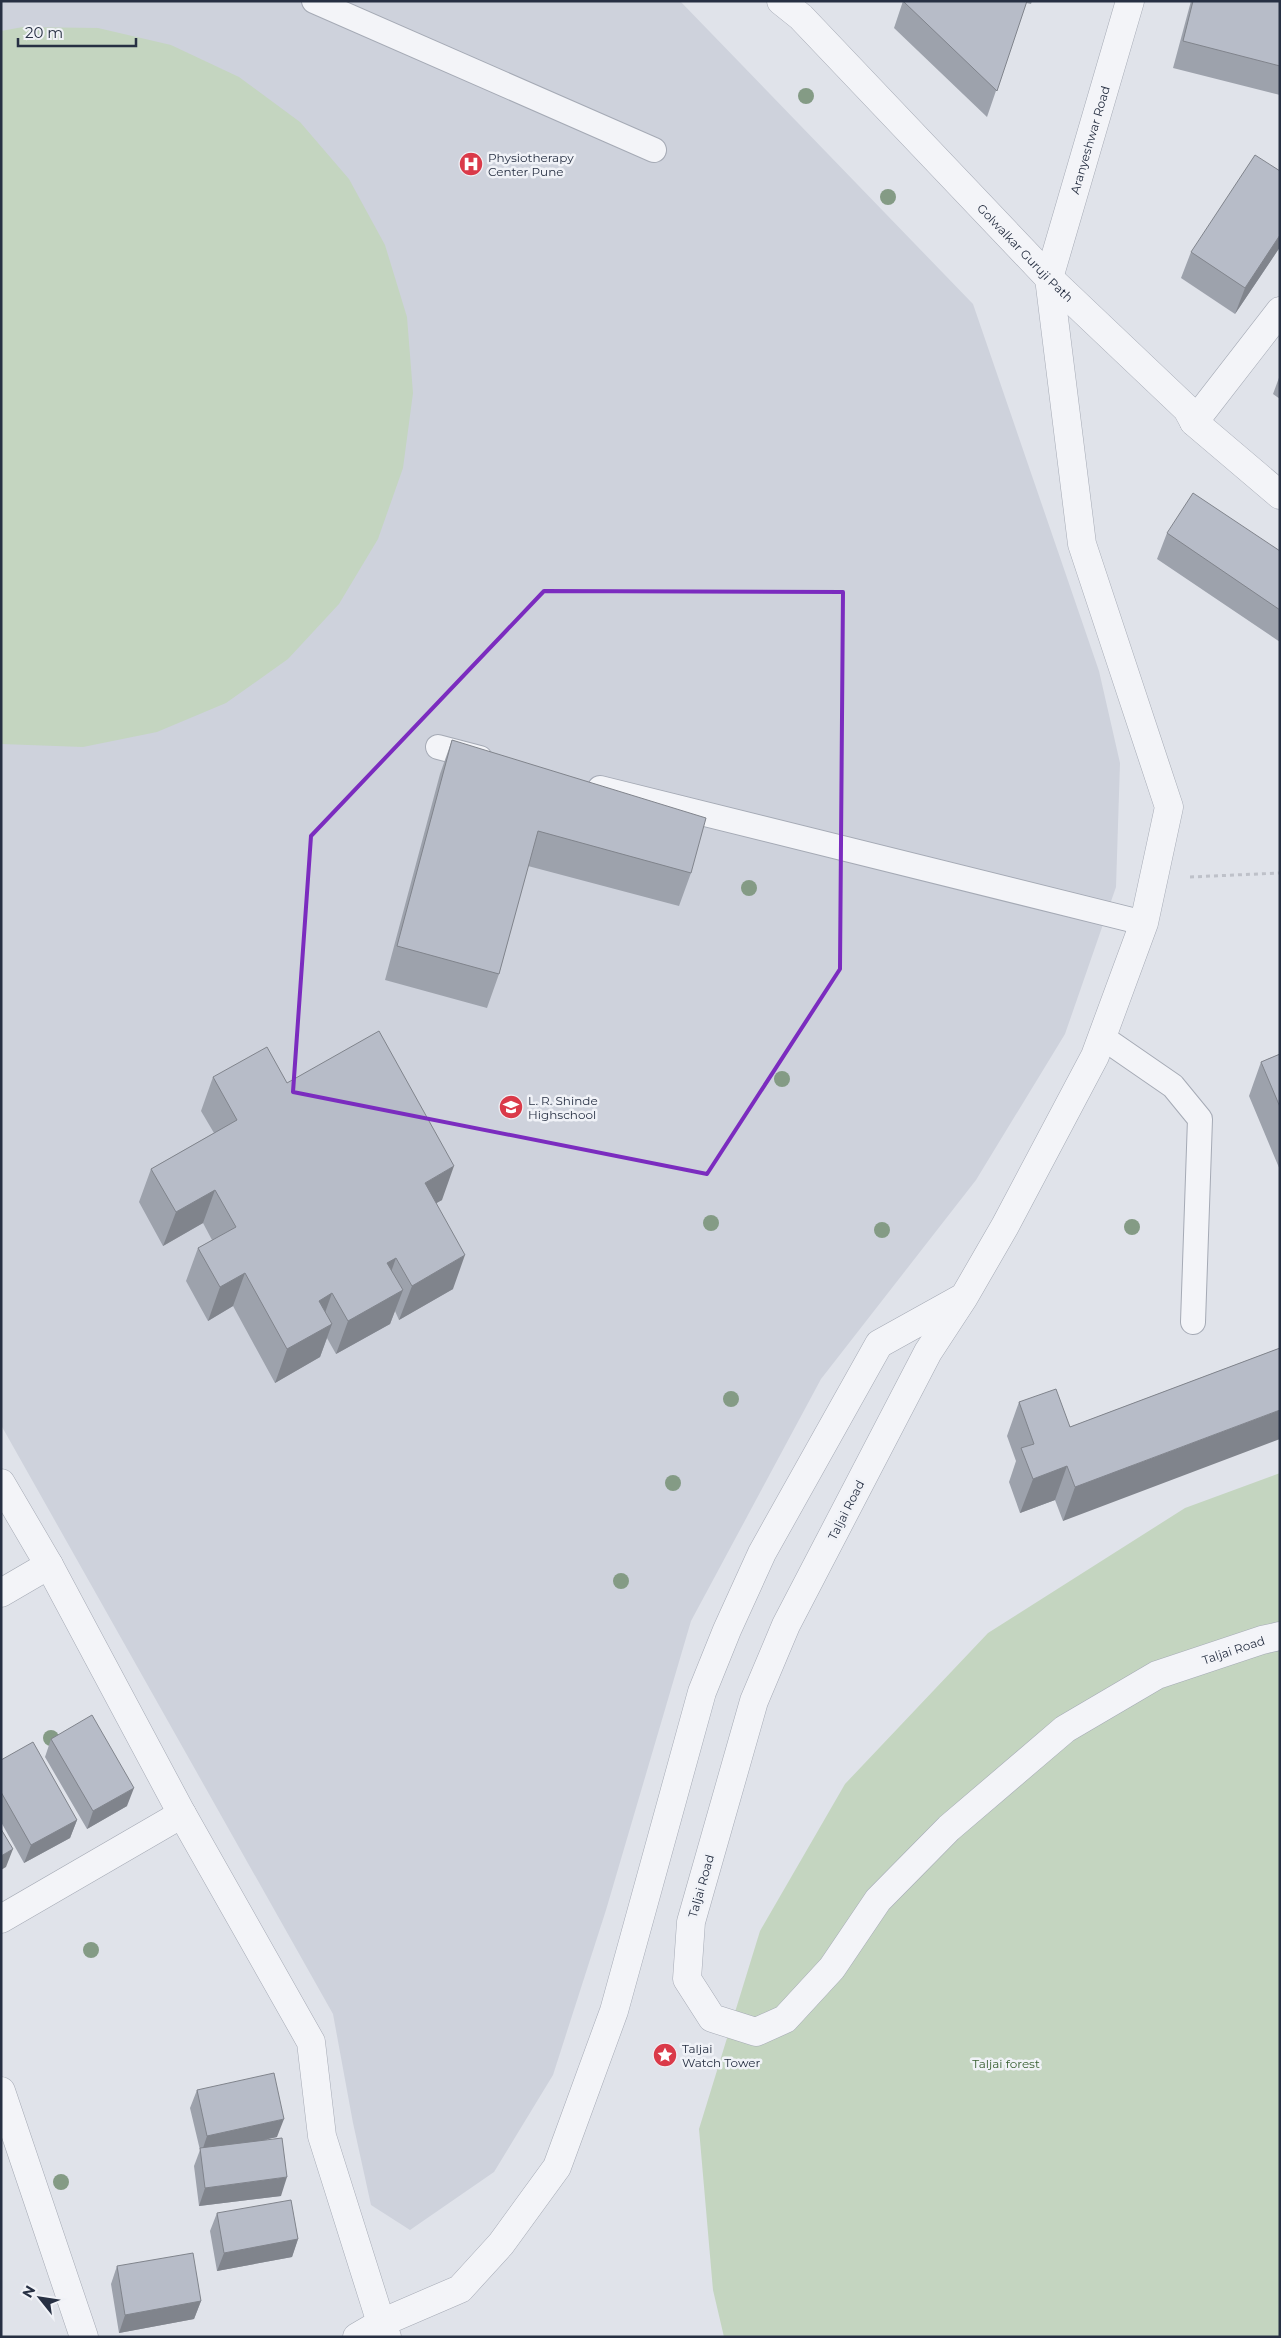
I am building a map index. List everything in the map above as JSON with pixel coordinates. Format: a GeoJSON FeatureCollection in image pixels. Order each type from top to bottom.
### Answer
{"type":"FeatureCollection","features":[{"type":"Feature","properties":{"kind":"street","name":"Golwalkar Guruji Path"},"geometry":{"type":"LineString","coordinates":[[781,1],[801,17],[1049,278],[1187,409],[1194,422],[1280,495]]}},
{"type":"Feature","properties":{"kind":"street","name":"Aranyeshwar Road"},"geometry":{"type":"LineString","coordinates":[[1049,278],[1130,1]]}},
{"type":"Feature","properties":{"kind":"street","name":"Taljai Road"},"geometry":{"type":"LineString","coordinates":[[1049,278],[1082,544],[1169,807],[1154,878],[1144,923],[1095,1056],[1010,1217],[964,1297],[928,1352],[786,1625],[754,1701],[691,1922],[687,1979],[712,2018],[756,2032],[785,2019],[832,1968],[878,1900],[949,1828],[1065,1729],[1158,1675],[1262,1640],[1280,1636]]}},
{"type":"Feature","properties":{"kind":"street"},"geometry":{"type":"LineString","coordinates":[[1194,422],[1280,311]]}},
{"type":"Feature","properties":{"kind":"street"},"geometry":{"type":"LineString","coordinates":[[357,2337],[384,2330],[460,2289],[501,2244],[557,2167],[614,2010],[702,1692],[758,1561],[880,1344],[964,1297]]}},
{"type":"Feature","properties":{"kind":"street"},"geometry":{"type":"LineString","coordinates":[[1,1483],[50,1565],[182,1814],[311,2042],[322,2136],[384,2330]]}},
{"type":"Feature","properties":{"kind":"street"},"geometry":{"type":"LineString","coordinates":[[1,1593],[50,1565]]}},
{"type":"Feature","properties":{"kind":"street"},"geometry":{"type":"LineString","coordinates":[[1,1919],[182,1814]]}},
{"type":"Feature","properties":{"kind":"street"},"geometry":{"type":"LineString","coordinates":[[1,2091],[84,2337]]}},
{"type":"Feature","properties":{"kind":"lane"},"geometry":{"type":"LineString","coordinates":[[314,1],[654,150]]}},
{"type":"Feature","properties":{"kind":"lane"},"geometry":{"type":"LineString","coordinates":[[438,747],[506,764]]}},
{"type":"Feature","properties":{"kind":"lane"},"geometry":{"type":"LineString","coordinates":[[583,783],[1144,923]]}},
{"type":"Feature","properties":{"kind":"lane"},"geometry":{"type":"LineString","coordinates":[[1102,1036],[1173,1086],[1200,1119],[1193,1322]]}},
{"type":"Feature","properties":{"kind":"path"},"geometry":{"type":"LineString","coordinates":[[1154,878],[1280,873]]}},
{"type":"Feature","properties":{"kind":"highlighted area"},"geometry":{"type":"Polygon","coordinates":[[[544,591],[843,592],[840,969],[707,1174],[293,1092],[311,836],[544,591]]]}},
{"type":"Feature","properties":{"kind":"shaded area","name":"L. R. Shinde Highschool"},"geometry":{"type":"Polygon","coordinates":[[[1,1],[680,1],[973,304],[1099,671],[1120,763],[1116,887],[1065,1034],[976,1180],[821,1379],[691,1621],[606,1910],[553,2075],[494,2172],[410,2230],[371,2205],[353,2123],[333,2014],[1,1425],[1,1]]]}},
{"type":"Feature","properties":{"kind":"green space"},"geometry":{"type":"Polygon","coordinates":[[[23,27],[98,28],[171,45],[239,77],[300,122],[349,179],[385,245],[407,317],[413,393],[403,468],[378,539],[339,604],[288,659],[226,703],[157,732],[83,747],[1,744],[1,31],[23,27]]]}},
{"type":"Feature","properties":{"kind":"green space","name":"Taljai forest"},"geometry":{"type":"Polygon","coordinates":[[[1280,1473],[1280,2337],[724,2337],[713,2290],[699,2129],[760,1931],[845,1784],[988,1633],[1185,1508],[1280,1473]]]}},
{"type":"Feature","properties":{"kind":"building"},"geometry":{"type":"Polygon","coordinates":[[[1027,1],[997,91],[904,2],[1027,1]]]}},
{"type":"Feature","properties":{"kind":"building"},"geometry":{"type":"Polygon","coordinates":[[[1193,1],[1280,1],[1280,66],[1183,41],[1193,1]]]}},
{"type":"Feature","properties":{"kind":"building"},"geometry":{"type":"Polygon","coordinates":[[[1255,155],[1280,171],[1280,235],[1245,288],[1191,252],[1255,155]]]}},
{"type":"Feature","properties":{"kind":"building"},"geometry":{"type":"Polygon","coordinates":[[[1193,493],[1280,551],[1280,610],[1167,533],[1193,493]]]}},
{"type":"Feature","properties":{"kind":"building"},"geometry":{"type":"Polygon","coordinates":[[[452,740],[706,818],[691,873],[538,831],[499,974],[397,946],[452,740]]]}},
{"type":"Feature","properties":{"kind":"building"},"geometry":{"type":"Polygon","coordinates":[[[379,1031],[454,1166],[425,1183],[465,1255],[412,1286],[396,1258],[387,1263],[403,1290],[348,1321],[332,1293],[319,1301],[332,1324],[287,1349],[245,1273],[220,1287],[198,1248],[236,1227],[215,1190],[176,1212],[151,1169],[237,1120],[213,1077],[267,1047],[287,1083],[379,1031]]]}},
{"type":"Feature","properties":{"kind":"building"},"geometry":{"type":"Polygon","coordinates":[[[1280,1054],[1280,1107],[1261,1062],[1280,1054]]]}},
{"type":"Feature","properties":{"kind":"building"},"geometry":{"type":"Polygon","coordinates":[[[1280,1348],[1280,1410],[1075,1487],[1067,1466],[1033,1479],[1021,1448],[1034,1444],[1019,1402],[1056,1389],[1070,1427],[1280,1348]]]}},
{"type":"Feature","properties":{"kind":"building"},"geometry":{"type":"Polygon","coordinates":[[[92,1715],[134,1788],[93,1811],[51,1739],[92,1715]]]}},
{"type":"Feature","properties":{"kind":"building"},"geometry":{"type":"Polygon","coordinates":[[[33,1742],[77,1820],[31,1845],[1,1792],[1,1760],[33,1742]]]}},
{"type":"Feature","properties":{"kind":"building"},"geometry":{"type":"Polygon","coordinates":[[[1,1829],[13,1849],[1,1856],[1,1829]]]}},
{"type":"Feature","properties":{"kind":"building"},"geometry":{"type":"Polygon","coordinates":[[[274,2073],[284,2119],[207,2136],[197,2090],[274,2073]]]}},
{"type":"Feature","properties":{"kind":"building"},"geometry":{"type":"Polygon","coordinates":[[[282,2138],[287,2177],[205,2188],[200,2148],[282,2138]]]}},
{"type":"Feature","properties":{"kind":"building"},"geometry":{"type":"Polygon","coordinates":[[[291,2200],[298,2239],[224,2253],[217,2213],[291,2200]]]}},
{"type":"Feature","properties":{"kind":"building"},"geometry":{"type":"Polygon","coordinates":[[[193,2253],[201,2301],[125,2315],[117,2266],[193,2253]]]}},
{"type":"Feature","properties":{"kind":"place","name":"Physiotherapy Center Pune"},"geometry":{"type":"Point","coordinates":[471,164]}},
{"type":"Feature","properties":{"kind":"place","name":"L. R. Shinde Highschool"},"geometry":{"type":"Point","coordinates":[511,1107]}},
{"type":"Feature","properties":{"kind":"place","name":"Taljai Watch Tower"},"geometry":{"type":"Point","coordinates":[665,2055]}}]}
